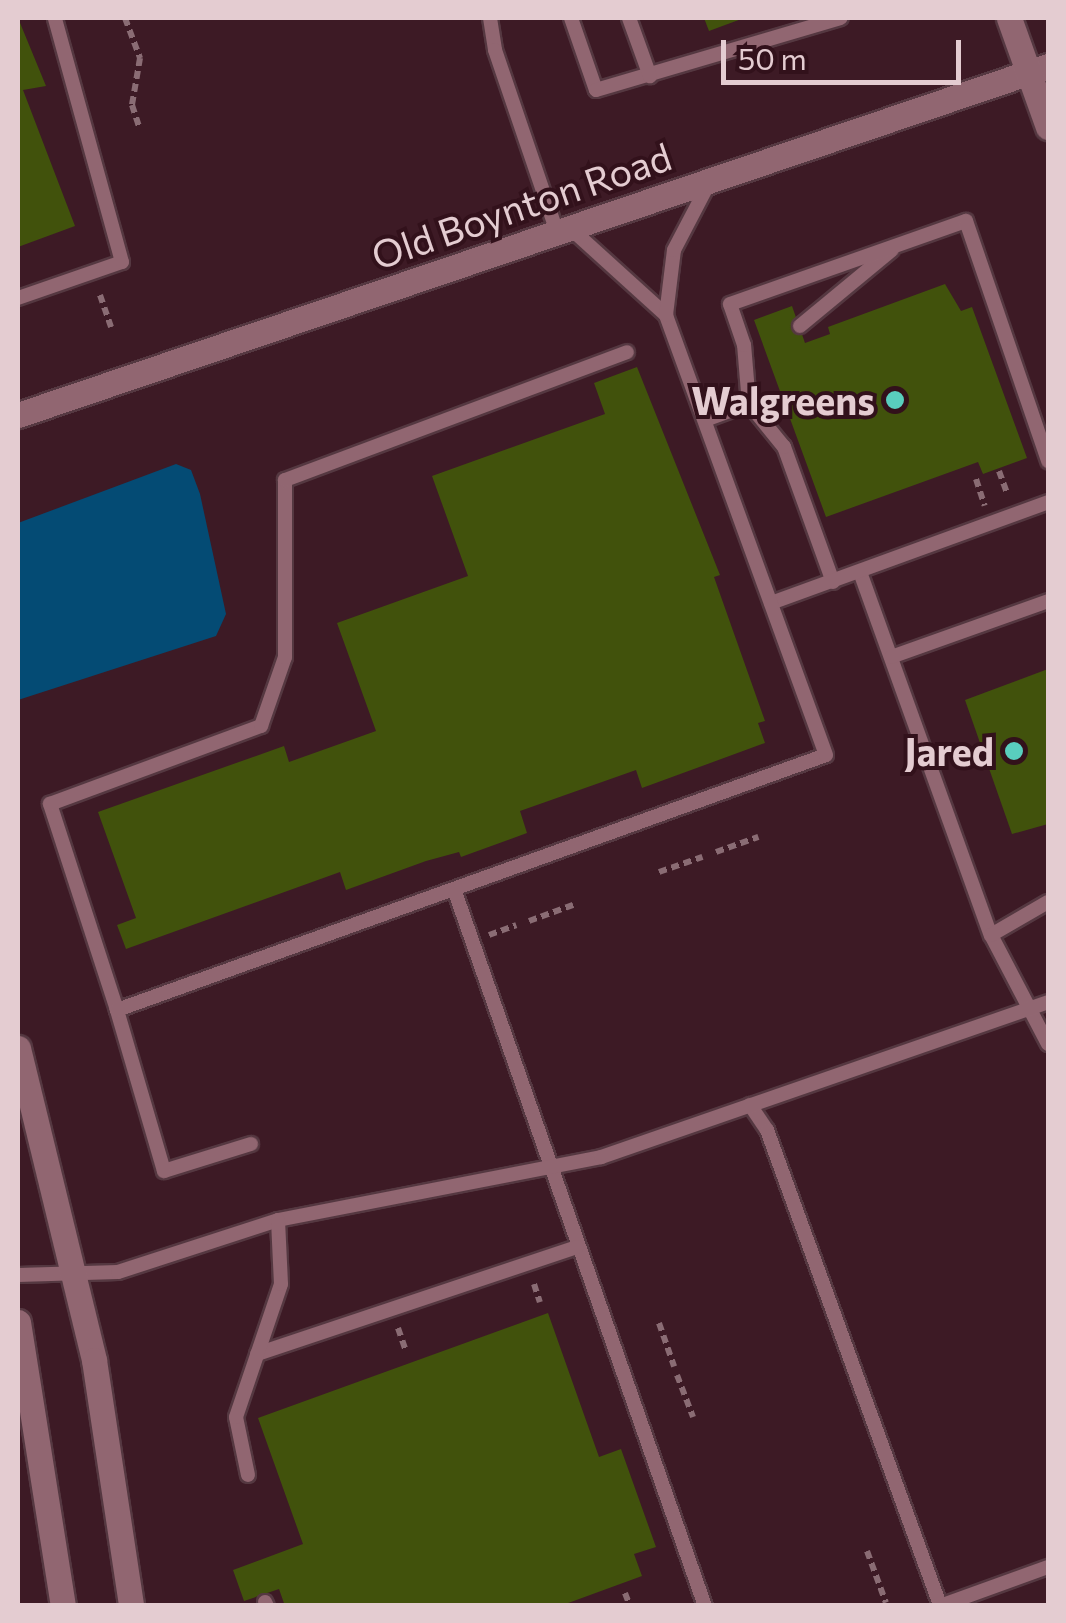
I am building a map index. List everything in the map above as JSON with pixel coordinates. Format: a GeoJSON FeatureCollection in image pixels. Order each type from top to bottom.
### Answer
{"type":"FeatureCollection","features":[{"type":"Feature","properties":{"kind":"street"},"geometry":{"type":"LineString","coordinates":[[1008,18],[1038,69],[1048,127]]}},
{"type":"Feature","properties":{"kind":"street","name":"Old Boynton Road"},"geometry":{"type":"LineString","coordinates":[[18,415],[1038,69]]}},
{"type":"Feature","properties":{"kind":"street"},"geometry":{"type":"LineString","coordinates":[[18,1048],[74,1269],[131,1606]]}},
{"type":"Feature","properties":{"kind":"street"},"geometry":{"type":"LineString","coordinates":[[18,1322],[63,1606]]}},
{"type":"Feature","properties":{"kind":"lane"},"geometry":{"type":"LineString","coordinates":[[18,298],[122,262],[55,18]]}},
{"type":"Feature","properties":{"kind":"lane"},"geometry":{"type":"LineString","coordinates":[[490,18],[495,50],[564,230],[666,314]]}},
{"type":"Feature","properties":{"kind":"lane"},"geometry":{"type":"LineString","coordinates":[[571,18],[596,90],[841,18]]}},
{"type":"Feature","properties":{"kind":"lane"},"geometry":{"type":"LineString","coordinates":[[629,18],[650,76]]}},
{"type":"Feature","properties":{"kind":"lane"},"geometry":{"type":"LineString","coordinates":[[117,1010],[826,755],[666,314],[674,250],[710,180]]}},
{"type":"Feature","properties":{"kind":"lane"},"geometry":{"type":"LineString","coordinates":[[833,582],[784,448],[749,404],[744,345],[730,304],[966,222],[1048,462]]}},
{"type":"Feature","properties":{"kind":"lane"},"geometry":{"type":"LineString","coordinates":[[800,326],[896,246]]}},
{"type":"Feature","properties":{"kind":"lane"},"geometry":{"type":"LineString","coordinates":[[744,345],[761,339]]}},
{"type":"Feature","properties":{"kind":"lane"},"geometry":{"type":"LineString","coordinates":[[251,1144],[164,1171],[50,804],[261,726],[285,657],[285,480],[627,352]]}},
{"type":"Feature","properties":{"kind":"lane"},"geometry":{"type":"LineString","coordinates":[[705,420],[749,404]]}},
{"type":"Feature","properties":{"kind":"lane"},"geometry":{"type":"LineString","coordinates":[[771,603],[1048,502]]}},
{"type":"Feature","properties":{"kind":"lane"},"geometry":{"type":"LineString","coordinates":[[860,572],[991,935],[1048,1044]]}},
{"type":"Feature","properties":{"kind":"lane"},"geometry":{"type":"LineString","coordinates":[[891,657],[1048,601]]}},
{"type":"Feature","properties":{"kind":"lane"},"geometry":{"type":"LineString","coordinates":[[454,889],[705,1606]]}},
{"type":"Feature","properties":{"kind":"lane"},"geometry":{"type":"LineString","coordinates":[[991,935],[1048,902]]}},
{"type":"Feature","properties":{"kind":"lane"},"geometry":{"type":"LineString","coordinates":[[18,1276],[74,1269],[118,1272],[278,1220],[552,1167],[750,1105],[1028,1004],[1048,991]]}},
{"type":"Feature","properties":{"kind":"lane"},"geometry":{"type":"LineString","coordinates":[[1028,1004],[1048,1002]]}},
{"type":"Feature","properties":{"kind":"lane"},"geometry":{"type":"LineString","coordinates":[[750,1105],[767,1130],[940,1606],[1048,1567]]}},
{"type":"Feature","properties":{"kind":"lane"},"geometry":{"type":"LineString","coordinates":[[248,1476],[236,1417],[281,1284],[278,1220]]}},
{"type":"Feature","properties":{"kind":"lane"},"geometry":{"type":"LineString","coordinates":[[257,1354],[577,1247]]}},
{"type":"Feature","properties":{"kind":"path"},"geometry":{"type":"LineString","coordinates":[[125,18],[140,58],[132,104],[140,128]]}},
{"type":"Feature","properties":{"kind":"path"},"geometry":{"type":"LineString","coordinates":[[100,296],[111,327]]}},
{"type":"Feature","properties":{"kind":"path"},"geometry":{"type":"LineString","coordinates":[[999,471],[1008,496]]}},
{"type":"Feature","properties":{"kind":"path"},"geometry":{"type":"LineString","coordinates":[[976,479],[984,504]]}},
{"type":"Feature","properties":{"kind":"path"},"geometry":{"type":"LineString","coordinates":[[716,852],[758,837]]}},
{"type":"Feature","properties":{"kind":"path"},"geometry":{"type":"LineString","coordinates":[[659,872],[702,857]]}},
{"type":"Feature","properties":{"kind":"path"},"geometry":{"type":"LineString","coordinates":[[528,920],[572,905]]}},
{"type":"Feature","properties":{"kind":"path"},"geometry":{"type":"LineString","coordinates":[[490,934],[516,926]]}},
{"type":"Feature","properties":{"kind":"path"},"geometry":{"type":"LineString","coordinates":[[531,1278],[540,1302]]}},
{"type":"Feature","properties":{"kind":"path"},"geometry":{"type":"LineString","coordinates":[[659,1323],[674,1366]]}},
{"type":"Feature","properties":{"kind":"path"},"geometry":{"type":"LineString","coordinates":[[398,1327],[406,1351]]}},
{"type":"Feature","properties":{"kind":"path"},"geometry":{"type":"LineString","coordinates":[[677,1375],[693,1417]]}},
{"type":"Feature","properties":{"kind":"path"},"geometry":{"type":"LineString","coordinates":[[867,1552],[886,1603]]}},
{"type":"Feature","properties":{"kind":"path"},"geometry":{"type":"LineString","coordinates":[[625,1593],[630,1606]]}},
{"type":"Feature","properties":{"kind":"water"},"geometry":{"type":"Polygon","coordinates":[[[176,464],[191,470],[200,494],[226,614],[216,636],[18,700],[18,523],[176,464]]]}},
{"type":"Feature","properties":{"kind":"building"},"geometry":{"type":"Polygon","coordinates":[[[18,18],[46,86],[23,90],[75,226],[18,247],[18,18]]]}},
{"type":"Feature","properties":{"kind":"building"},"geometry":{"type":"Polygon","coordinates":[[[704,18],[744,18],[709,31],[704,18]]]}},
{"type":"Feature","properties":{"kind":"building","name":"Walgreens"},"geometry":{"type":"Polygon","coordinates":[[[945,284],[961,311],[972,307],[1027,458],[983,474],[978,462],[826,517],[754,320],[792,306],[805,343],[830,334],[828,327],[945,284]]]}},
{"type":"Feature","properties":{"kind":"building"},"geometry":{"type":"Polygon","coordinates":[[[637,367],[720,575],[714,577],[765,721],[758,723],[765,743],[642,788],[636,770],[520,811],[527,833],[461,857],[459,852],[426,861],[346,890],[340,872],[126,949],[117,925],[136,918],[98,812],[284,746],[289,762],[376,731],[337,623],[468,576],[432,476],[605,414],[594,383],[637,367]]]}},
{"type":"Feature","properties":{"kind":"building","name":"Jared"},"geometry":{"type":"Polygon","coordinates":[[[1048,669],[1048,824],[1012,834],[965,700],[1048,669]]]}},
{"type":"Feature","properties":{"kind":"building"},"geometry":{"type":"Polygon","coordinates":[[[548,1313],[599,1457],[621,1449],[656,1547],[634,1554],[642,1576],[560,1606],[285,1606],[279,1589],[244,1601],[233,1570],[303,1544],[258,1418],[548,1313]]]}},
{"type":"Feature","properties":{"kind":"place","name":"Walgreens"},"geometry":{"type":"Point","coordinates":[895,400]}},
{"type":"Feature","properties":{"kind":"place","name":"Jared"},"geometry":{"type":"Point","coordinates":[1014,751]}}]}
